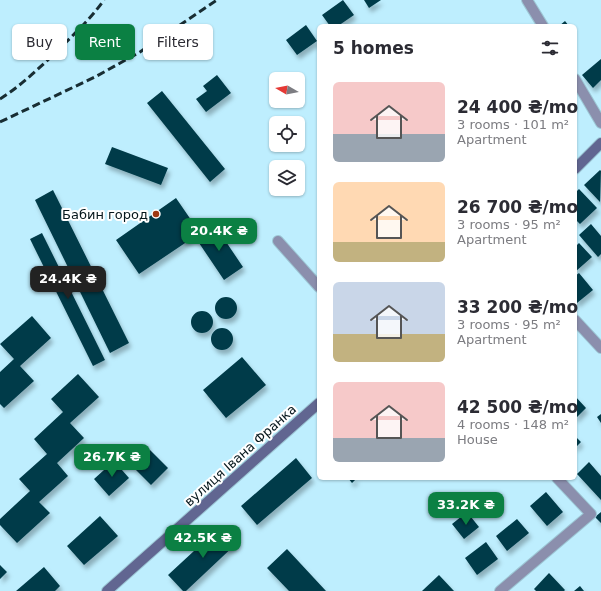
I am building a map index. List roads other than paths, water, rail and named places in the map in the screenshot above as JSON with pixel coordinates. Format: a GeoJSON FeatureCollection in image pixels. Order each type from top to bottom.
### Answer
{"type":"FeatureCollection","features":[{"type":"Feature","properties":{"kind":"main road"},"geometry":{"type":"LineString","coordinates":[[577,167],[601,143]]}},
{"type":"Feature","properties":{"kind":"main road","name":"вулиця Івана Франка"},"geometry":{"type":"LineString","coordinates":[[107,591],[317,405]]}},
{"type":"Feature","properties":{"kind":"street"},"geometry":{"type":"LineString","coordinates":[[527,0],[542,24]]}},
{"type":"Feature","properties":{"kind":"street"},"geometry":{"type":"LineString","coordinates":[[577,83],[601,123]]}},
{"type":"Feature","properties":{"kind":"street"},"geometry":{"type":"LineString","coordinates":[[278,241],[317,285]]}},
{"type":"Feature","properties":{"kind":"street"},"geometry":{"type":"LineString","coordinates":[[577,322],[601,348]]}},
{"type":"Feature","properties":{"kind":"street"},"geometry":{"type":"LineString","coordinates":[[500,591],[591,514],[559,480]]}},
{"type":"Feature","properties":{"kind":"railway"},"geometry":{"type":"LineString","coordinates":[[0,99],[21,84],[52,56],[86,22],[104,0]]}},
{"type":"Feature","properties":{"kind":"railway"},"geometry":{"type":"LineString","coordinates":[[0,122],[95,77],[140,52],[217,0]]}},
{"type":"Feature","properties":{"kind":"place","name":"Бабин город"},"geometry":{"type":"Point","coordinates":[156,214]}}]}
